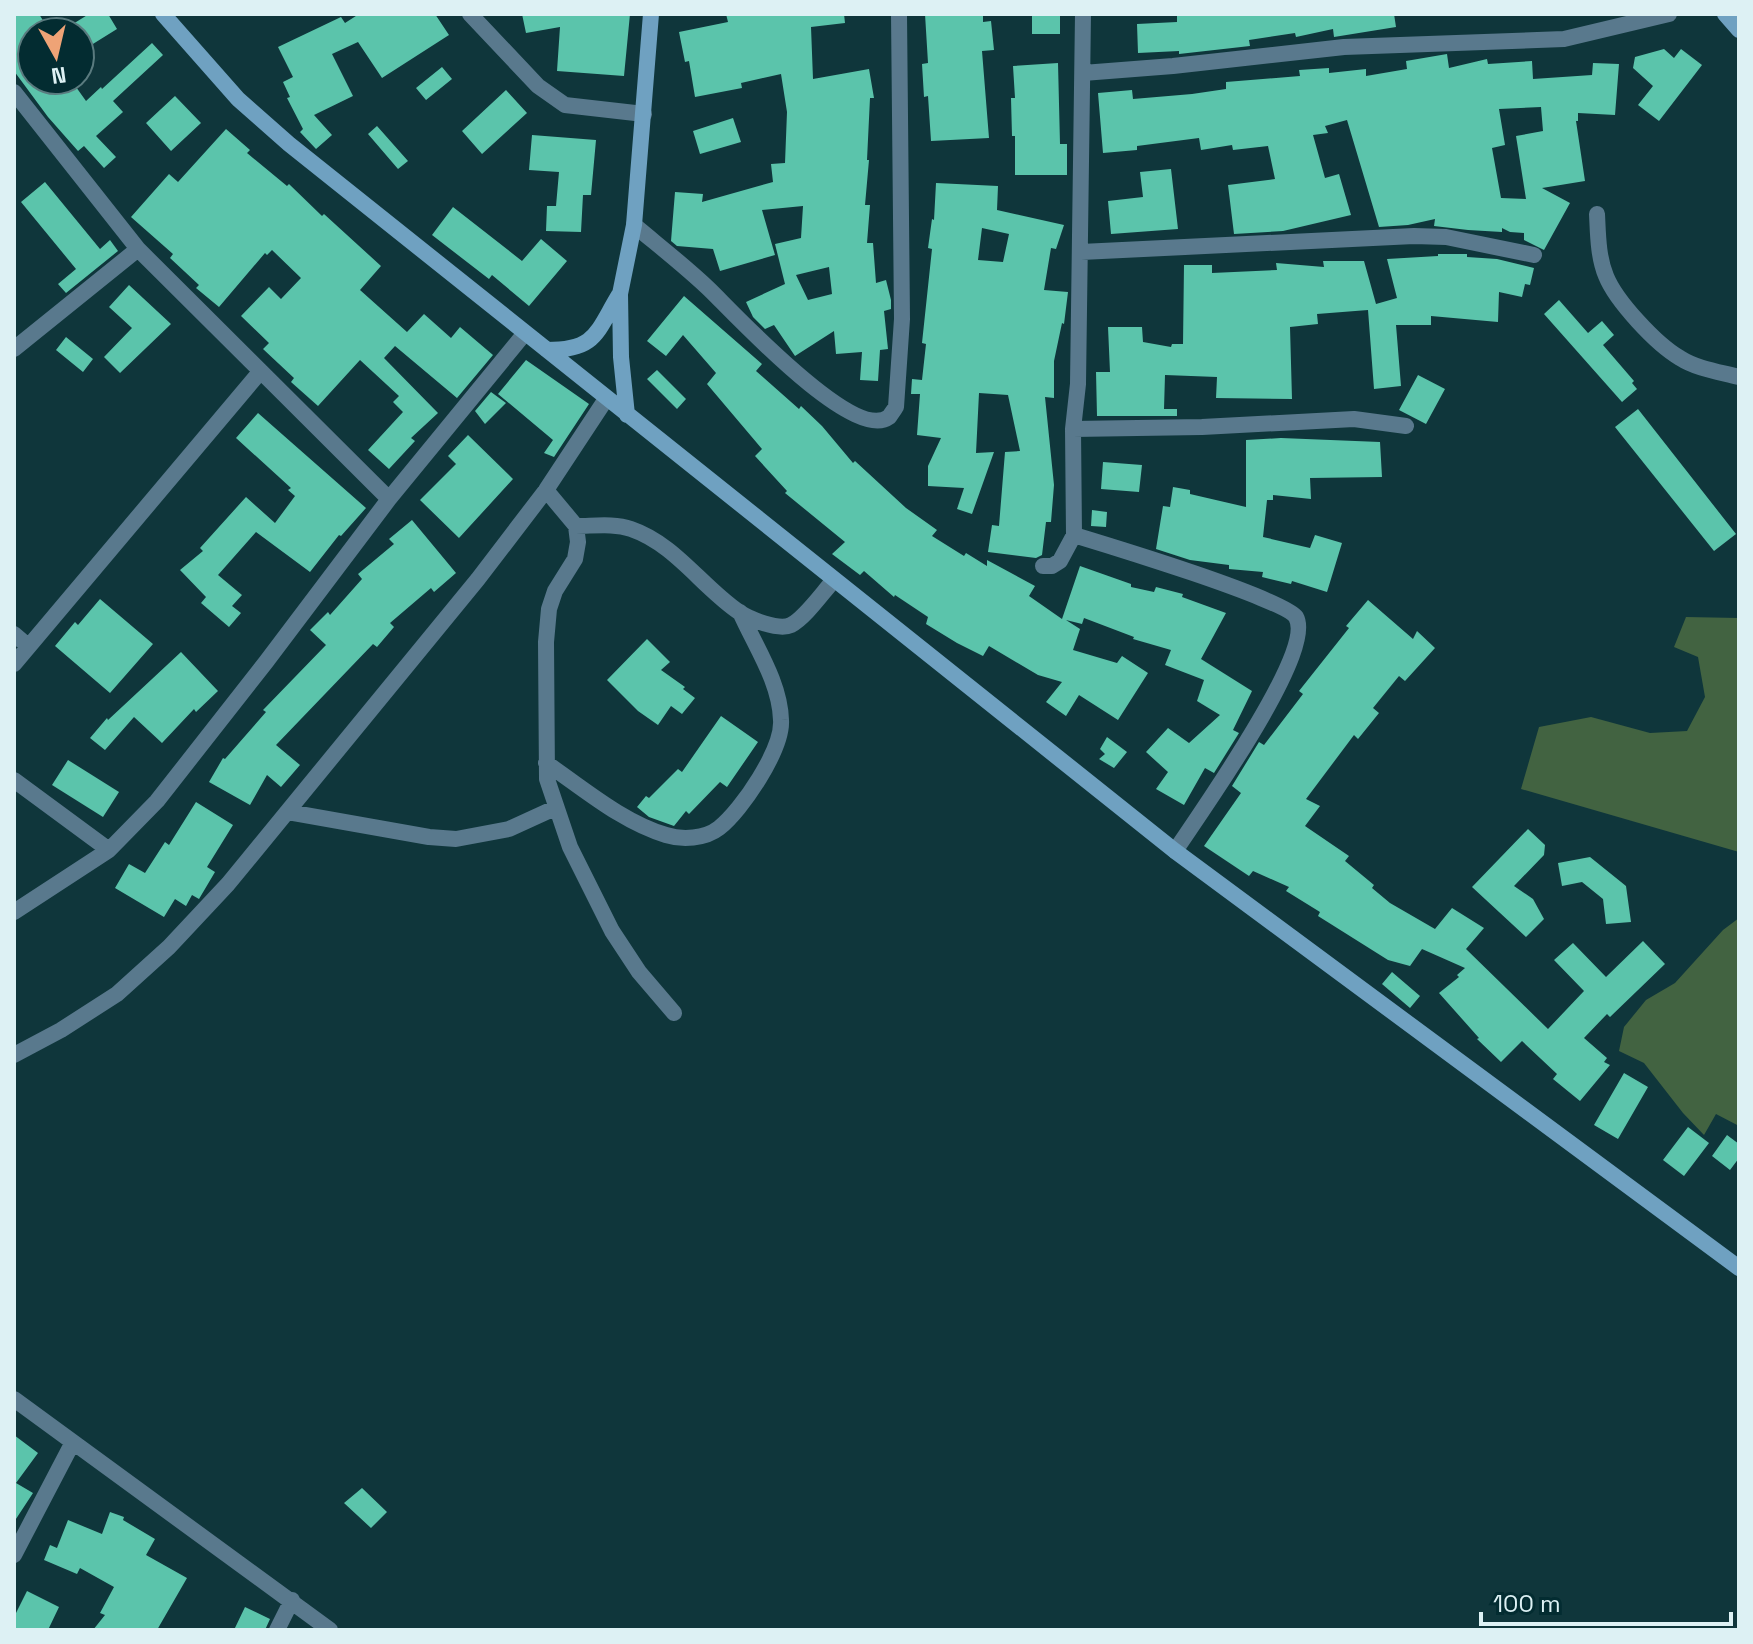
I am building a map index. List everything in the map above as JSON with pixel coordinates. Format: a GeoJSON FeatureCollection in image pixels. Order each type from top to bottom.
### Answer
{"type":"FeatureCollection","features":[{"type":"Feature","properties":{"kind":"main road"},"geometry":{"type":"LineString","coordinates":[[163,14],[204,64],[258,117],[345,192],[1175,851],[1739,1268]]}},
{"type":"Feature","properties":{"kind":"main road"},"geometry":{"type":"LineString","coordinates":[[627,415],[621,357],[620,294],[634,225],[651,14]]}},
{"type":"Feature","properties":{"kind":"main road"},"geometry":{"type":"LineString","coordinates":[[1725,14],[1739,30]]}},
{"type":"Feature","properties":{"kind":"main road"},"geometry":{"type":"LineString","coordinates":[[547,350],[567,350],[587,343],[620,294]]}},
{"type":"Feature","properties":{"kind":"street"},"geometry":{"type":"LineString","coordinates":[[470,14],[538,86],[565,105],[644,114]]}},
{"type":"Feature","properties":{"kind":"street"},"geometry":{"type":"LineString","coordinates":[[634,225],[707,287],[787,366],[835,404],[866,419],[889,417],[896,407],[902,319],[899,14]]}},
{"type":"Feature","properties":{"kind":"street"},"geometry":{"type":"LineString","coordinates":[[1043,566],[1052,566],[1060,561],[1074,535],[1073,429],[1078,384],[1083,14]]}},
{"type":"Feature","properties":{"kind":"street"},"geometry":{"type":"LineString","coordinates":[[1083,73],[1344,47],[1564,39],[1669,14]]}},
{"type":"Feature","properties":{"kind":"street"},"geometry":{"type":"LineString","coordinates":[[14,92],[138,249],[389,499]]}},
{"type":"Feature","properties":{"kind":"street"},"geometry":{"type":"LineString","coordinates":[[1597,214],[1600,256],[1606,276],[1634,316],[1678,357],[1694,365],[1739,377]]}},
{"type":"Feature","properties":{"kind":"street"},"geometry":{"type":"LineString","coordinates":[[1081,252],[1414,236],[1446,237],[1534,255]]}},
{"type":"Feature","properties":{"kind":"street"},"geometry":{"type":"LineString","coordinates":[[14,349],[138,249]]}},
{"type":"Feature","properties":{"kind":"street"},"geometry":{"type":"LineString","coordinates":[[14,912],[109,850],[157,801],[389,499],[525,333]]}},
{"type":"Feature","properties":{"kind":"street"},"geometry":{"type":"LineString","coordinates":[[14,664],[260,372]]}},
{"type":"Feature","properties":{"kind":"street"},"geometry":{"type":"LineString","coordinates":[[14,1055],[61,1030],[117,994],[169,947],[228,884],[401,675],[546,490],[606,399]]}},
{"type":"Feature","properties":{"kind":"street"},"geometry":{"type":"LineString","coordinates":[[1073,429],[1202,427],[1354,419],[1406,426]]}},
{"type":"Feature","properties":{"kind":"street"},"geometry":{"type":"LineString","coordinates":[[546,490],[576,526],[578,542],[575,559],[555,591],[549,609],[546,642],[547,779],[555,808],[585,880],[612,931],[639,972],[674,1013]]}},
{"type":"Feature","properties":{"kind":"street"},"geometry":{"type":"LineString","coordinates":[[576,526],[617,525],[632,529],[654,540],[740,612],[780,627],[791,625],[834,580]]}},
{"type":"Feature","properties":{"kind":"street"},"geometry":{"type":"LineString","coordinates":[[1074,535],[1214,581],[1288,609],[1297,619],[1299,635],[1276,693],[1175,851]]}},
{"type":"Feature","properties":{"kind":"street"},"geometry":{"type":"LineString","coordinates":[[546,763],[621,814],[666,835],[685,838],[703,836],[718,828],[761,776],[776,750],[781,732],[779,700],[740,612]]}},
{"type":"Feature","properties":{"kind":"street"},"geometry":{"type":"LineString","coordinates":[[14,634],[28,646]]}},
{"type":"Feature","properties":{"kind":"street"},"geometry":{"type":"LineString","coordinates":[[14,780],[109,850]]}},
{"type":"Feature","properties":{"kind":"street"},"geometry":{"type":"LineString","coordinates":[[288,812],[456,839],[509,829],[555,808]]}},
{"type":"Feature","properties":{"kind":"street"},"geometry":{"type":"LineString","coordinates":[[14,1399],[330,1630]]}},
{"type":"Feature","properties":{"kind":"street"},"geometry":{"type":"LineString","coordinates":[[14,1555],[73,1442]]}},
{"type":"Feature","properties":{"kind":"street"},"geometry":{"type":"LineString","coordinates":[[277,1630],[292,1600]]}},
{"type":"Feature","properties":{"kind":"green space"},"geometry":{"type":"Polygon","coordinates":[[[1686,617],[1739,618],[1739,852],[1521,789],[1539,727],[1591,717],[1650,733],[1687,731],[1705,697],[1698,657],[1674,647],[1686,617]]]}},
{"type":"Feature","properties":{"kind":"green space"},"geometry":{"type":"Polygon","coordinates":[[[1739,918],[1739,1126],[1716,1114],[1704,1135],[1644,1063],[1619,1051],[1624,1027],[1646,1000],[1675,983],[1723,930],[1739,918]]]}},
{"type":"Feature","properties":{"kind":"building"},"geometry":{"type":"Polygon","coordinates":[[[14,14],[39,14],[16,16],[16,74],[14,14]]]}},
{"type":"Feature","properties":{"kind":"building"},"geometry":{"type":"Polygon","coordinates":[[[108,14],[117,29],[96,42],[96,16],[86,16],[108,14]]]}},
{"type":"Feature","properties":{"kind":"building"},"geometry":{"type":"Polygon","coordinates":[[[359,14],[435,14],[449,35],[382,78],[358,42],[332,54],[353,96],[314,115],[332,135],[316,149],[300,132],[303,129],[287,98],[290,97],[283,82],[293,77],[278,47],[341,17],[345,23],[359,14]]]}},
{"type":"Feature","properties":{"kind":"building"},"geometry":{"type":"Polygon","coordinates":[[[522,14],[630,14],[624,76],[557,71],[560,27],[526,33],[522,14]]]}},
{"type":"Feature","properties":{"kind":"building"},"geometry":{"type":"Polygon","coordinates":[[[726,14],[844,14],[845,23],[811,27],[813,79],[869,69],[874,98],[870,98],[867,160],[865,205],[870,205],[867,243],[873,243],[876,283],[886,280],[891,300],[891,309],[884,311],[888,349],[880,350],[878,381],[860,380],[862,352],[836,354],[834,331],[795,356],[774,325],[765,329],[753,317],[746,302],[785,284],[775,244],[801,238],[803,206],[762,210],[775,255],[720,271],[713,249],[677,246],[671,241],[675,192],[703,194],[702,202],[773,182],[771,164],[785,163],[787,112],[781,74],[741,83],[742,88],[695,97],[689,61],[685,62],[679,32],[728,22],[726,14]],[[829,267],[796,275],[808,300],[832,294],[829,267]]]}},
{"type":"Feature","properties":{"kind":"building"},"geometry":{"type":"Polygon","coordinates":[[[925,14],[983,14],[983,22],[991,21],[994,50],[982,51],[989,138],[931,141],[922,64],[928,63],[925,14]]]}},
{"type":"Feature","properties":{"kind":"building"},"geometry":{"type":"Polygon","coordinates":[[[1032,14],[1060,14],[1060,34],[1032,34],[1032,14]]]}},
{"type":"Feature","properties":{"kind":"building"},"geometry":{"type":"Polygon","coordinates":[[[1177,14],[1394,14],[1396,27],[1334,37],[1333,29],[1296,37],[1295,33],[1249,40],[1250,46],[1179,54],[1179,51],[1138,53],[1137,24],[1177,22],[1177,14]]]}},
{"type":"Feature","properties":{"kind":"building"},"geometry":{"type":"Polygon","coordinates":[[[152,43],[163,55],[113,101],[123,112],[96,136],[116,157],[104,168],[84,146],[78,151],[32,96],[82,96],[86,101],[96,96],[96,92],[152,43]]]}},
{"type":"Feature","properties":{"kind":"building"},"geometry":{"type":"Polygon","coordinates":[[[1664,49],[1674,58],[1681,49],[1702,65],[1659,121],[1638,105],[1653,86],[1633,68],[1635,57],[1664,49]]]}},
{"type":"Feature","properties":{"kind":"building"},"geometry":{"type":"Polygon","coordinates":[[[1447,54],[1449,68],[1487,59],[1488,64],[1532,61],[1533,79],[1592,75],[1593,63],[1619,64],[1615,115],[1578,113],[1576,121],[1585,181],[1542,188],[1570,203],[1544,250],[1524,240],[1524,233],[1502,228],[1502,232],[1434,226],[1435,219],[1379,227],[1347,120],[1325,126],[1328,133],[1313,135],[1325,178],[1339,174],[1351,215],[1283,231],[1234,234],[1228,185],[1275,179],[1268,146],[1233,150],[1232,145],[1201,150],[1199,138],[1103,153],[1098,93],[1132,90],[1133,99],[1192,94],[1226,89],[1226,82],[1300,76],[1299,70],[1329,68],[1329,73],[1366,69],[1366,76],[1407,69],[1406,61],[1447,54]],[[1541,107],[1499,109],[1505,145],[1492,148],[1501,198],[1526,199],[1516,136],[1543,131],[1541,107]]]}},
{"type":"Feature","properties":{"kind":"building"},"geometry":{"type":"Polygon","coordinates":[[[1058,63],[1060,144],[1067,144],[1067,175],[1015,175],[1011,98],[1015,98],[1013,66],[1058,63]]]}},
{"type":"Feature","properties":{"kind":"building"},"geometry":{"type":"Polygon","coordinates":[[[442,67],[452,79],[426,100],[416,88],[442,67]]]}},
{"type":"Feature","properties":{"kind":"building"},"geometry":{"type":"Polygon","coordinates":[[[506,90],[527,113],[482,154],[462,131],[506,90]]]}},
{"type":"Feature","properties":{"kind":"building"},"geometry":{"type":"Polygon","coordinates":[[[175,96],[201,123],[171,151],[146,123],[175,96]]]}},
{"type":"Feature","properties":{"kind":"building"},"geometry":{"type":"Polygon","coordinates":[[[733,118],[741,142],[700,154],[693,131],[733,118]]]}},
{"type":"Feature","properties":{"kind":"building"},"geometry":{"type":"Polygon","coordinates":[[[377,126],[408,161],[398,169],[368,134],[377,126]]]}},
{"type":"Feature","properties":{"kind":"building"},"geometry":{"type":"Polygon","coordinates":[[[226,129],[250,150],[247,153],[287,186],[289,184],[381,266],[360,290],[407,332],[424,314],[451,338],[460,327],[493,355],[457,398],[395,346],[384,358],[438,413],[411,438],[415,441],[389,469],[368,450],[403,412],[393,402],[399,396],[360,360],[318,406],[291,382],[294,378],[263,349],[269,343],[241,316],[269,287],[281,299],[301,278],[272,250],[267,255],[265,253],[219,307],[196,288],[199,285],[170,258],[173,254],[131,217],[169,174],[178,182],[226,129]]]}},
{"type":"Feature","properties":{"kind":"building"},"geometry":{"type":"Polygon","coordinates":[[[532,135],[596,140],[591,195],[583,195],[581,232],[546,231],[547,206],[556,206],[559,172],[529,170],[532,135]]]}},
{"type":"Feature","properties":{"kind":"building"},"geometry":{"type":"Polygon","coordinates":[[[1171,169],[1178,229],[1111,234],[1108,201],[1143,197],[1140,172],[1171,169]]]}},
{"type":"Feature","properties":{"kind":"building"},"geometry":{"type":"Polygon","coordinates":[[[45,182],[100,249],[110,240],[118,251],[66,293],[58,284],[76,269],[21,202],[45,182]]]}},
{"type":"Feature","properties":{"kind":"building"},"geometry":{"type":"Polygon","coordinates":[[[936,183],[998,186],[997,210],[1064,225],[1056,249],[1051,248],[1044,290],[1068,292],[1064,324],[1054,361],[1054,398],[1045,397],[1054,485],[1051,522],[1046,522],[1042,555],[1036,558],[988,552],[992,525],[999,526],[1005,452],[1020,451],[1008,395],[979,393],[976,453],[994,452],[972,514],[957,509],[964,488],[928,486],[928,466],[941,438],[917,435],[920,394],[911,394],[912,379],[922,380],[926,344],[922,343],[932,249],[928,248],[934,220],[936,183]],[[982,228],[978,260],[1003,262],[1009,234],[982,228]]]}},
{"type":"Feature","properties":{"kind":"building"},"geometry":{"type":"Polygon","coordinates":[[[453,207],[522,261],[541,239],[567,261],[529,306],[492,275],[489,279],[432,235],[453,207]]]}},
{"type":"Feature","properties":{"kind":"building"},"geometry":{"type":"Polygon","coordinates":[[[1467,254],[1467,257],[1497,259],[1534,268],[1530,285],[1525,284],[1522,297],[1499,292],[1498,322],[1431,316],[1431,325],[1396,325],[1401,386],[1374,389],[1368,310],[1317,314],[1318,324],[1290,327],[1292,399],[1216,398],[1217,377],[1165,375],[1164,409],[1177,409],[1177,416],[1097,416],[1096,372],[1110,372],[1108,327],[1142,327],[1143,342],[1171,347],[1172,344],[1183,344],[1184,265],[1212,265],[1212,273],[1277,270],[1276,263],[1324,267],[1323,261],[1364,261],[1376,304],[1397,298],[1387,259],[1467,254]]]}},
{"type":"Feature","properties":{"kind":"building"},"geometry":{"type":"Polygon","coordinates":[[[129,285],[171,324],[120,373],[104,357],[132,328],[109,307],[129,285]]]}},
{"type":"Feature","properties":{"kind":"building"},"geometry":{"type":"Polygon","coordinates":[[[684,296],[762,364],[756,371],[799,409],[801,406],[853,463],[855,461],[906,508],[937,530],[932,536],[964,556],[966,553],[987,566],[987,560],[1035,586],[1029,596],[1062,619],[1080,566],[1131,584],[1131,587],[1154,592],[1156,587],[1183,594],[1182,597],[1226,613],[1201,659],[1252,691],[1233,730],[1239,733],[1214,773],[1205,768],[1184,805],[1156,789],[1168,772],[1146,752],[1168,728],[1189,743],[1220,715],[1197,701],[1204,680],[1165,665],[1171,650],[1133,639],[1084,618],[1082,624],[1066,620],[1080,629],[1073,650],[1117,663],[1122,656],[1148,673],[1118,720],[1079,695],[1066,716],[1046,702],[1062,682],[1038,675],[989,646],[983,656],[926,624],[928,617],[894,597],[864,571],[860,575],[832,554],[845,542],[785,493],[787,491],[755,456],[762,449],[707,384],[716,373],[683,335],[666,356],[647,341],[684,296]]]}},
{"type":"Feature","properties":{"kind":"building"},"geometry":{"type":"Polygon","coordinates":[[[1559,300],[1588,333],[1602,321],[1614,335],[1603,345],[1634,381],[1632,383],[1637,389],[1622,402],[1544,314],[1559,300]]]}},
{"type":"Feature","properties":{"kind":"building"},"geometry":{"type":"Polygon","coordinates":[[[66,337],[93,359],[83,372],[56,350],[66,337]]]}},
{"type":"Feature","properties":{"kind":"building"},"geometry":{"type":"Polygon","coordinates":[[[526,360],[589,404],[554,457],[544,453],[553,440],[498,394],[526,360]]]}},
{"type":"Feature","properties":{"kind":"building"},"geometry":{"type":"Polygon","coordinates":[[[657,370],[686,399],[677,409],[647,379],[657,370]]]}},
{"type":"Feature","properties":{"kind":"building"},"geometry":{"type":"Polygon","coordinates":[[[1418,375],[1445,389],[1426,424],[1399,410],[1418,375]]]}},
{"type":"Feature","properties":{"kind":"building"},"geometry":{"type":"Polygon","coordinates":[[[491,392],[506,403],[485,424],[475,411],[491,392]]]}},
{"type":"Feature","properties":{"kind":"building"},"geometry":{"type":"Polygon","coordinates":[[[1638,409],[1736,534],[1714,551],[1615,427],[1638,409]]]}},
{"type":"Feature","properties":{"kind":"building"},"geometry":{"type":"Polygon","coordinates":[[[258,413],[366,508],[339,535],[310,572],[256,532],[218,575],[242,595],[232,606],[241,613],[229,627],[201,603],[206,597],[180,570],[203,551],[200,548],[246,497],[275,523],[295,496],[288,490],[291,488],[236,438],[258,413]]]}},
{"type":"Feature","properties":{"kind":"building"},"geometry":{"type":"Polygon","coordinates":[[[468,435],[513,479],[459,538],[420,500],[456,464],[448,456],[468,435]]]}},
{"type":"Feature","properties":{"kind":"building"},"geometry":{"type":"Polygon","coordinates":[[[1281,438],[1380,442],[1382,477],[1310,478],[1311,499],[1273,495],[1273,500],[1267,500],[1263,537],[1310,548],[1315,535],[1342,543],[1327,592],[1292,581],[1291,584],[1262,577],[1263,572],[1229,569],[1229,565],[1190,560],[1156,549],[1163,506],[1170,507],[1173,487],[1246,507],[1246,440],[1281,438]]]}},
{"type":"Feature","properties":{"kind":"building"},"geometry":{"type":"Polygon","coordinates":[[[1103,462],[1142,465],[1139,492],[1101,489],[1103,462]]]}},
{"type":"Feature","properties":{"kind":"building"},"geometry":{"type":"Polygon","coordinates":[[[1092,510],[1107,512],[1106,527],[1091,526],[1092,510]]]}},
{"type":"Feature","properties":{"kind":"building"},"geometry":{"type":"Polygon","coordinates":[[[412,520],[456,573],[434,592],[431,588],[390,623],[394,627],[377,647],[373,644],[276,745],[300,765],[281,787],[267,775],[250,805],[209,782],[223,758],[266,712],[263,710],[326,645],[310,630],[328,612],[330,615],[362,579],[358,574],[394,544],[389,539],[412,520]]]}},
{"type":"Feature","properties":{"kind":"building"},"geometry":{"type":"Polygon","coordinates":[[[100,599],[153,644],[110,693],[55,646],[100,599]]]}},
{"type":"Feature","properties":{"kind":"building"},"geometry":{"type":"Polygon","coordinates":[[[1368,600],[1413,639],[1417,631],[1435,648],[1405,681],[1399,676],[1373,708],[1379,713],[1358,739],[1354,735],[1306,799],[1320,806],[1305,826],[1349,856],[1345,861],[1390,903],[1435,929],[1452,908],[1484,928],[1466,949],[1548,1029],[1584,991],[1554,960],[1573,943],[1606,977],[1643,941],[1665,964],[1584,1038],[1607,1058],[1604,1062],[1610,1065],[1580,1101],[1553,1079],[1557,1074],[1522,1041],[1501,1062],[1477,1039],[1439,993],[1465,968],[1422,949],[1410,966],[1388,960],[1318,916],[1320,912],[1286,891],[1289,887],[1253,871],[1249,876],[1204,846],[1241,793],[1232,786],[1259,742],[1264,745],[1303,694],[1299,691],[1368,600]]]}},
{"type":"Feature","properties":{"kind":"building"},"geometry":{"type":"Polygon","coordinates":[[[647,639],[670,662],[661,670],[695,698],[682,714],[671,706],[658,725],[638,711],[607,680],[647,639]]]}},
{"type":"Feature","properties":{"kind":"building"},"geometry":{"type":"Polygon","coordinates":[[[181,652],[218,691],[196,712],[194,709],[162,743],[134,717],[105,750],[90,738],[107,718],[181,652]]]}},
{"type":"Feature","properties":{"kind":"building"},"geometry":{"type":"Polygon","coordinates":[[[721,716],[758,742],[727,787],[720,782],[689,814],[686,811],[674,826],[649,817],[637,807],[678,769],[682,772],[721,716]]]}},
{"type":"Feature","properties":{"kind":"building"},"geometry":{"type":"Polygon","coordinates":[[[1107,737],[1127,752],[1114,768],[1099,759],[1105,754],[1100,749],[1107,737]]]}},
{"type":"Feature","properties":{"kind":"building"},"geometry":{"type":"Polygon","coordinates":[[[68,760],[119,792],[103,817],[52,785],[68,760]]]}},
{"type":"Feature","properties":{"kind":"building"},"geometry":{"type":"Polygon","coordinates":[[[196,802],[233,825],[207,867],[215,872],[199,899],[192,895],[186,906],[175,899],[164,917],[115,888],[129,864],[145,873],[165,842],[169,845],[196,802]]]}},
{"type":"Feature","properties":{"kind":"building"},"geometry":{"type":"Polygon","coordinates":[[[1528,829],[1545,845],[1544,855],[1514,886],[1533,899],[1544,919],[1526,937],[1472,887],[1528,829]]]}},
{"type":"Feature","properties":{"kind":"building"},"geometry":{"type":"Polygon","coordinates":[[[1590,857],[1626,886],[1631,922],[1606,924],[1603,899],[1582,882],[1562,886],[1558,863],[1590,857]]]}},
{"type":"Feature","properties":{"kind":"building"},"geometry":{"type":"Polygon","coordinates":[[[1392,972],[1420,996],[1410,1008],[1382,984],[1392,972]]]}},
{"type":"Feature","properties":{"kind":"building"},"geometry":{"type":"Polygon","coordinates":[[[1624,1073],[1648,1087],[1618,1139],[1594,1125],[1624,1073]]]}},
{"type":"Feature","properties":{"kind":"building"},"geometry":{"type":"Polygon","coordinates":[[[1688,1127],[1709,1143],[1684,1176],[1663,1160],[1688,1127]]]}},
{"type":"Feature","properties":{"kind":"building"},"geometry":{"type":"Polygon","coordinates":[[[1727,1135],[1739,1144],[1739,1158],[1730,1170],[1712,1156],[1727,1135]]]}},
{"type":"Feature","properties":{"kind":"building"},"geometry":{"type":"Polygon","coordinates":[[[14,1435],[38,1453],[16,1483],[33,1493],[14,1522],[14,1435]]]}},
{"type":"Feature","properties":{"kind":"building"},"geometry":{"type":"Polygon","coordinates":[[[362,1488],[387,1512],[371,1528],[344,1503],[362,1488]]]}},
{"type":"Feature","properties":{"kind":"building"},"geometry":{"type":"Polygon","coordinates":[[[110,1512],[124,1517],[123,1520],[155,1539],[146,1555],[187,1578],[157,1630],[93,1630],[105,1615],[100,1613],[114,1587],[80,1568],[77,1574],[44,1560],[50,1545],[57,1548],[68,1520],[102,1534],[110,1512]]]}},
{"type":"Feature","properties":{"kind":"building"},"geometry":{"type":"Polygon","coordinates":[[[27,1591],[59,1607],[48,1630],[14,1630],[14,1617],[27,1591]]]}},
{"type":"Feature","properties":{"kind":"building"},"geometry":{"type":"Polygon","coordinates":[[[245,1607],[270,1619],[265,1630],[234,1630],[245,1607]]]}}]}
